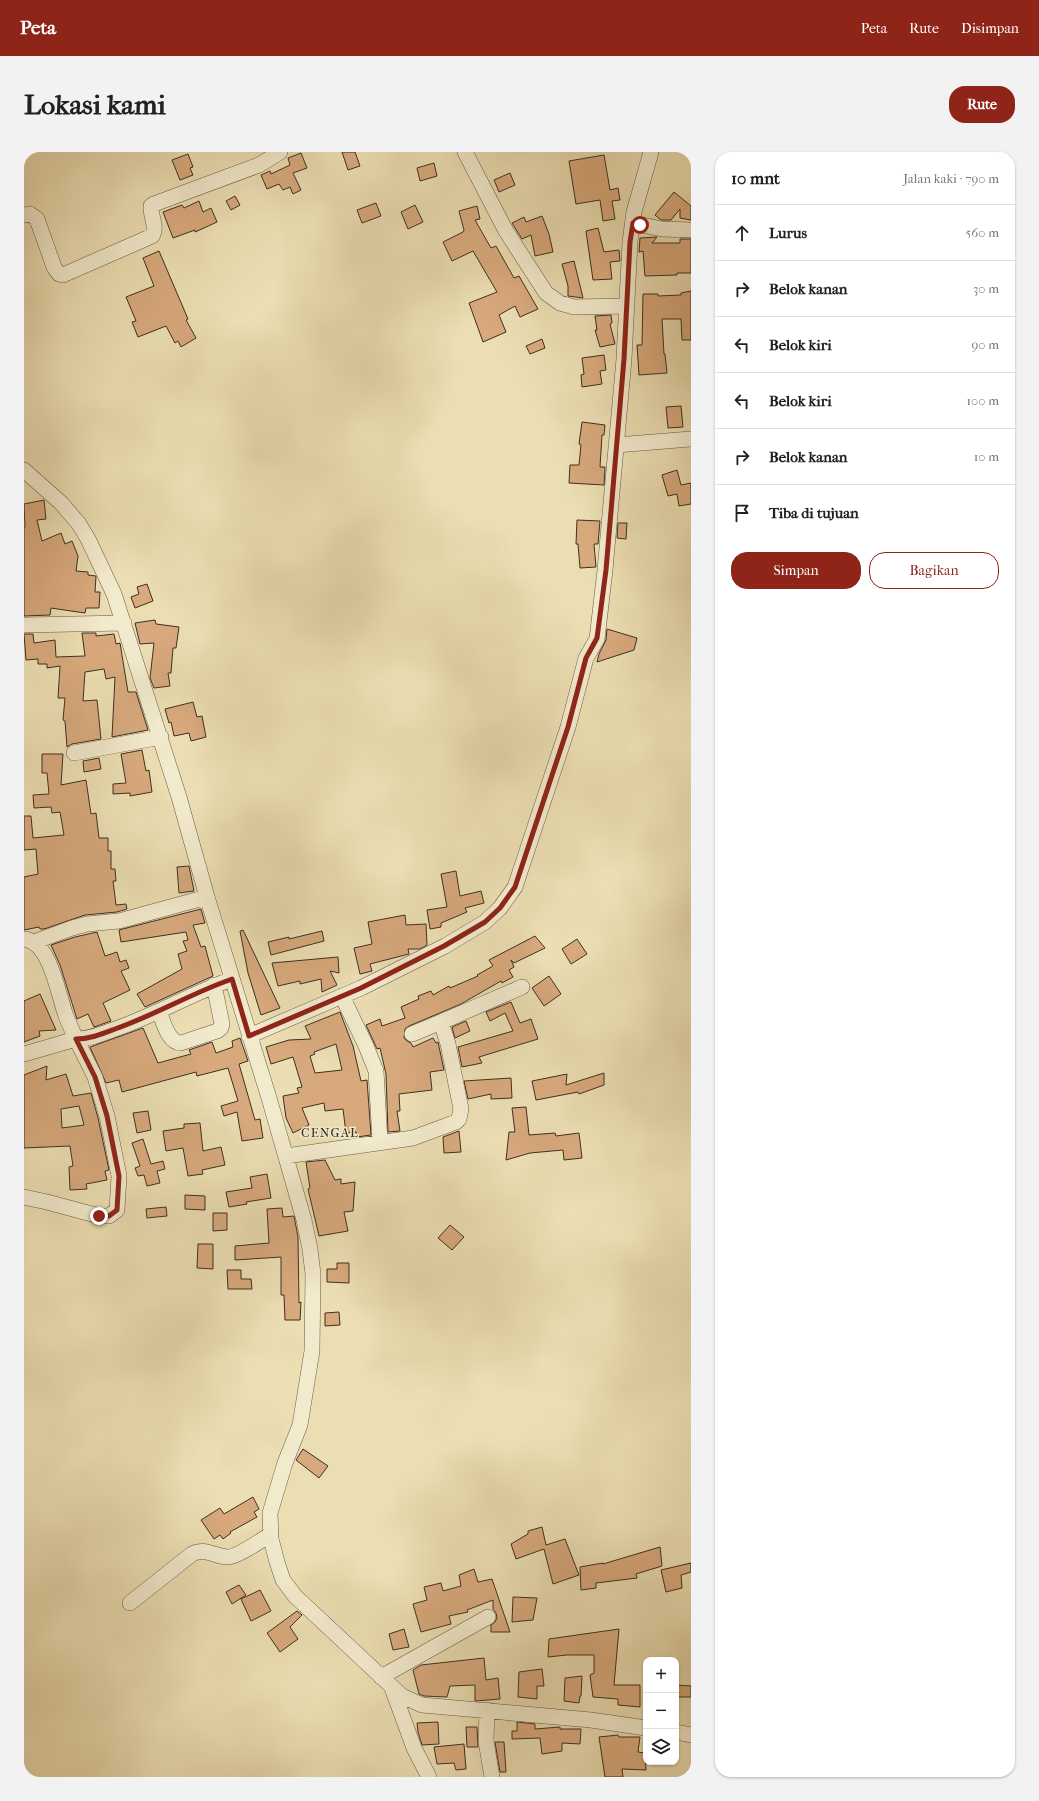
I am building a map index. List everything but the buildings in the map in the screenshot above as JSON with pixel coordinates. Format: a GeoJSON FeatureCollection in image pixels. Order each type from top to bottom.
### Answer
{"type":"FeatureCollection","features":[{"type":"Feature","properties":{"kind":"street"},"geometry":{"type":"LineString","coordinates":[[24,215],[30,214],[37,219],[54,267],[59,274],[63,275],[152,236],[154,228],[151,206],[154,204],[259,165],[280,152]]}},
{"type":"Feature","properties":{"kind":"street"},"geometry":{"type":"LineString","coordinates":[[465,152],[506,231],[546,293],[560,303],[574,306],[627,306]]}},
{"type":"Feature","properties":{"kind":"street"},"geometry":{"type":"LineString","coordinates":[[249,1036],[342,996],[414,962],[485,922],[500,908],[515,887],[568,727],[586,658],[597,638],[606,570],[624,359],[630,242],[639,194],[651,152]]}},
{"type":"Feature","properties":{"kind":"street"},"geometry":{"type":"LineString","coordinates":[[633,223],[662,229],[691,230]]}},
{"type":"Feature","properties":{"kind":"street"},"geometry":{"type":"LineString","coordinates":[[616,445],[691,440]]}},
{"type":"Feature","properties":{"kind":"street"},"geometry":{"type":"LineString","coordinates":[[24,470],[61,502],[79,524],[106,573],[124,622],[161,736],[207,897],[304,1220],[313,1274],[312,1351],[300,1425],[285,1463],[270,1513],[271,1534],[277,1562],[283,1580],[295,1596],[392,1688],[412,1702],[422,1705],[591,1720],[643,1728]]}},
{"type":"Feature","properties":{"kind":"street"},"geometry":{"type":"LineString","coordinates":[[24,625],[124,622]]}},
{"type":"Feature","properties":{"kind":"street"},"geometry":{"type":"LineString","coordinates":[[74,753],[161,736]]}},
{"type":"Feature","properties":{"kind":"street"},"geometry":{"type":"LineString","coordinates":[[29,940],[87,924],[119,921],[207,897]]}},
{"type":"Feature","properties":{"kind":"street"},"geometry":{"type":"LineString","coordinates":[[24,1197],[99,1216],[109,1216],[117,1210],[119,1176],[107,1116],[95,1077],[66,1016],[52,971],[44,954],[29,940]]}},
{"type":"Feature","properties":{"kind":"street"},"geometry":{"type":"LineString","coordinates":[[24,1054],[76,1039],[92,1038],[133,1023],[214,985],[232,979]]}},
{"type":"Feature","properties":{"kind":"street"},"geometry":{"type":"LineString","coordinates":[[158,1011],[172,1039],[176,1043],[181,1044],[217,1031],[221,1028],[222,1024],[214,985]]}},
{"type":"Feature","properties":{"kind":"street"},"geometry":{"type":"LineString","coordinates":[[412,1034],[522,987]]}},
{"type":"Feature","properties":{"kind":"street"},"geometry":{"type":"LineString","coordinates":[[342,996],[366,1046],[376,1071],[380,1142]]}},
{"type":"Feature","properties":{"kind":"street"},"geometry":{"type":"LineString","coordinates":[[286,1156],[413,1138],[456,1122],[459,1119],[461,1109],[448,1044],[440,1022]]}},
{"type":"Feature","properties":{"kind":"street"},"geometry":{"type":"LineString","coordinates":[[130,1603],[192,1554],[201,1551],[224,1557],[234,1556],[271,1534]]}},
{"type":"Feature","properties":{"kind":"street"},"geometry":{"type":"LineString","coordinates":[[381,1676],[488,1617]]}},
{"type":"Feature","properties":{"kind":"street"},"geometry":{"type":"LineString","coordinates":[[392,1688],[414,1748],[429,1777]]}},
{"type":"Feature","properties":{"kind":"street"},"geometry":{"type":"LineString","coordinates":[[487,1710],[486,1741],[492,1777]]}},
{"type":"Feature","properties":{"kind":"street"},"geometry":{"type":"LineString","coordinates":[[679,1733],[691,1736]]}},
{"type":"Feature","properties":{"kind":"district","name":"CENGAL"},"geometry":{"type":"Point","coordinates":[330,1132]}},
{"type":"Feature","properties":{"kind":"route"},"geometry":{"type":"LineString","coordinates":[[99,1216],[109,1216],[117,1210],[119,1176],[116,1153],[100,1092],[95,1077],[76,1039],[92,1038],[133,1023],[214,985],[232,979],[249,1036],[304,1014],[361,988],[444,946],[485,922],[495,914],[515,887],[568,727],[586,658],[597,638],[606,570],[624,359],[630,242],[633,223],[640,225]]}}]}
